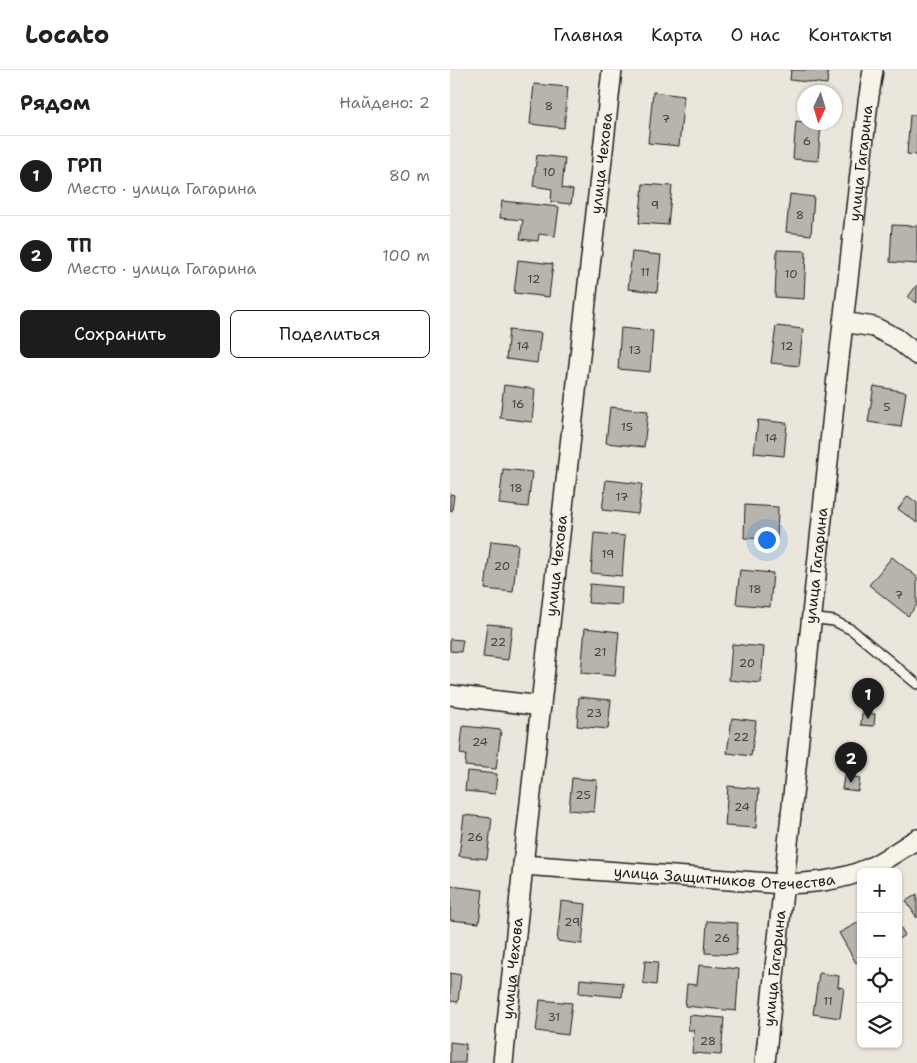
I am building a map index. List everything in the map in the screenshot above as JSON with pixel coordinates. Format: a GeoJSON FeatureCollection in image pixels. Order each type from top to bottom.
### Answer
{"type":"FeatureCollection","features":[{"type":"Feature","properties":{"kind":"street","name":"улица Чехова"},"geometry":{"type":"LineString","coordinates":[[503,1063],[523,864],[612,70]]}},
{"type":"Feature","properties":{"kind":"street","name":"улица Гагарина"},"geometry":{"type":"LineString","coordinates":[[765,1063],[810,618],[873,70]]}},
{"type":"Feature","properties":{"kind":"street"},"geometry":{"type":"LineString","coordinates":[[843,322],[874,327],[896,338],[917,355]]}},
{"type":"Feature","properties":{"kind":"street"},"geometry":{"type":"LineString","coordinates":[[450,695],[541,706]]}},
{"type":"Feature","properties":{"kind":"street","name":"улица Защитников Отечества"},"geometry":{"type":"LineString","coordinates":[[523,864],[804,884],[845,877],[866,870],[917,839]]}},
{"type":"Feature","properties":{"kind":"lane"},"geometry":{"type":"LineString","coordinates":[[810,618],[834,621],[852,630],[917,684]]}},
{"type":"Feature","properties":{"kind":"building"},"geometry":{"type":"Polygon","coordinates":[[[791,70],[828,70],[827,84],[790,80],[791,70]]]}},
{"type":"Feature","properties":{"kind":"building"},"geometry":{"type":"Polygon","coordinates":[[[534,84],[568,87],[564,128],[530,124],[534,84]]]}},
{"type":"Feature","properties":{"kind":"building"},"geometry":{"type":"Polygon","coordinates":[[[653,92],[684,96],[679,146],[648,143],[653,92]]]}},
{"type":"Feature","properties":{"kind":"building"},"geometry":{"type":"Polygon","coordinates":[[[910,115],[917,115],[917,155],[907,154],[910,115]]]}},
{"type":"Feature","properties":{"kind":"building"},"geometry":{"type":"Polygon","coordinates":[[[796,121],[797,130],[820,130],[818,161],[793,159],[796,121]]]}},
{"type":"Feature","properties":{"kind":"building"},"geometry":{"type":"Polygon","coordinates":[[[537,155],[565,158],[562,188],[573,190],[571,204],[551,202],[552,189],[533,186],[537,155]]]}},
{"type":"Feature","properties":{"kind":"building"},"geometry":{"type":"Polygon","coordinates":[[[643,184],[672,186],[668,225],[639,223],[643,184]]]}},
{"type":"Feature","properties":{"kind":"building"},"geometry":{"type":"Polygon","coordinates":[[[790,194],[814,197],[811,235],[786,232],[790,194]]]}},
{"type":"Feature","properties":{"kind":"building"},"geometry":{"type":"Polygon","coordinates":[[[502,201],[559,207],[555,236],[539,234],[538,241],[520,239],[523,220],[500,218],[502,201]]]}},
{"type":"Feature","properties":{"kind":"building"},"geometry":{"type":"Polygon","coordinates":[[[892,225],[917,226],[917,264],[890,262],[892,225]]]}},
{"type":"Feature","properties":{"kind":"building"},"geometry":{"type":"Polygon","coordinates":[[[777,250],[806,251],[804,299],[775,297],[777,250]]]}},
{"type":"Feature","properties":{"kind":"building"},"geometry":{"type":"Polygon","coordinates":[[[632,252],[661,255],[657,292],[628,289],[632,252]]]}},
{"type":"Feature","properties":{"kind":"building"},"geometry":{"type":"Polygon","coordinates":[[[518,260],[553,264],[549,297],[514,293],[518,260]]]}},
{"type":"Feature","properties":{"kind":"building"},"geometry":{"type":"Polygon","coordinates":[[[917,285],[917,303],[908,297],[917,285]]]}},
{"type":"Feature","properties":{"kind":"building"},"geometry":{"type":"Polygon","coordinates":[[[776,326],[803,329],[799,366],[771,363],[776,326]]]}},
{"type":"Feature","properties":{"kind":"building"},"geometry":{"type":"Polygon","coordinates":[[[621,328],[653,331],[650,372],[618,369],[621,328]]]}},
{"type":"Feature","properties":{"kind":"building"},"geometry":{"type":"Polygon","coordinates":[[[509,330],[541,333],[537,363],[506,359],[509,330]]]}},
{"type":"Feature","properties":{"kind":"building"},"geometry":{"type":"Polygon","coordinates":[[[504,385],[535,389],[532,422],[500,418],[504,385]]]}},
{"type":"Feature","properties":{"kind":"building"},"geometry":{"type":"Polygon","coordinates":[[[874,386],[906,392],[901,427],[868,422],[874,386]]]}},
{"type":"Feature","properties":{"kind":"building"},"geometry":{"type":"Polygon","coordinates":[[[610,407],[648,411],[644,447],[606,443],[610,407]]]}},
{"type":"Feature","properties":{"kind":"building"},"geometry":{"type":"Polygon","coordinates":[[[758,420],[787,423],[784,456],[754,453],[758,420]]]}},
{"type":"Feature","properties":{"kind":"building"},"geometry":{"type":"Polygon","coordinates":[[[503,469],[532,472],[528,507],[499,504],[503,469]]]}},
{"type":"Feature","properties":{"kind":"building"},"geometry":{"type":"Polygon","coordinates":[[[606,480],[642,484],[638,514],[602,510],[606,480]]]}},
{"type":"Feature","properties":{"kind":"building"},"geometry":{"type":"Polygon","coordinates":[[[450,494],[454,495],[452,511],[450,510],[450,494]]]}},
{"type":"Feature","properties":{"kind":"building"},"geometry":{"type":"Polygon","coordinates":[[[908,496],[917,503],[917,523],[898,509],[908,496]]]}},
{"type":"Feature","properties":{"kind":"building"},"geometry":{"type":"Polygon","coordinates":[[[745,505],[778,507],[777,539],[744,538],[745,505]]]}},
{"type":"Feature","properties":{"kind":"building"},"geometry":{"type":"Polygon","coordinates":[[[594,533],[625,536],[622,576],[591,573],[594,533]]]}},
{"type":"Feature","properties":{"kind":"building"},"geometry":{"type":"Polygon","coordinates":[[[491,541],[518,544],[513,592],[485,589],[491,541]]]}},
{"type":"Feature","properties":{"kind":"building"},"geometry":{"type":"Polygon","coordinates":[[[892,557],[917,577],[917,605],[908,616],[869,585],[892,557]]]}},
{"type":"Feature","properties":{"kind":"building"},"geometry":{"type":"Polygon","coordinates":[[[740,570],[773,573],[770,607],[736,604],[740,570]]]}},
{"type":"Feature","properties":{"kind":"building"},"geometry":{"type":"Polygon","coordinates":[[[590,584],[622,587],[621,605],[588,603],[590,584]]]}},
{"type":"Feature","properties":{"kind":"building"},"geometry":{"type":"Polygon","coordinates":[[[487,624],[512,626],[508,660],[483,657],[487,624]]]}},
{"type":"Feature","properties":{"kind":"building"},"geometry":{"type":"Polygon","coordinates":[[[585,628],[619,632],[615,676],[581,673],[585,628]]]}},
{"type":"Feature","properties":{"kind":"building"},"geometry":{"type":"Polygon","coordinates":[[[450,639],[463,640],[461,652],[450,651],[450,639]]]}},
{"type":"Feature","properties":{"kind":"building"},"geometry":{"type":"Polygon","coordinates":[[[732,644],[764,647],[761,683],[729,680],[732,644]]]}},
{"type":"Feature","properties":{"kind":"building"},"geometry":{"type":"Polygon","coordinates":[[[579,697],[611,700],[608,729],[577,726],[579,697]]]}},
{"type":"Feature","properties":{"kind":"building"},"geometry":{"type":"Polygon","coordinates":[[[862,713],[875,714],[874,726],[861,725],[862,713]]]}},
{"type":"Feature","properties":{"kind":"building"},"geometry":{"type":"Polygon","coordinates":[[[732,718],[756,721],[751,756],[727,753],[732,718]]]}},
{"type":"Feature","properties":{"kind":"building"},"geometry":{"type":"Polygon","coordinates":[[[463,726],[501,730],[496,769],[465,766],[466,755],[460,754],[463,726]]]}},
{"type":"Feature","properties":{"kind":"building"},"geometry":{"type":"Polygon","coordinates":[[[467,771],[497,774],[495,794],[465,791],[467,771]]]}},
{"type":"Feature","properties":{"kind":"building"},"geometry":{"type":"Polygon","coordinates":[[[844,776],[860,778],[858,791],[842,789],[844,776]]]}},
{"type":"Feature","properties":{"kind":"building"},"geometry":{"type":"Polygon","coordinates":[[[572,778],[597,780],[594,812],[569,810],[572,778]]]}},
{"type":"Feature","properties":{"kind":"building"},"geometry":{"type":"Polygon","coordinates":[[[728,786],[759,789],[756,828],[725,826],[728,786]]]}},
{"type":"Feature","properties":{"kind":"building"},"geometry":{"type":"Polygon","coordinates":[[[464,815],[492,818],[487,859],[459,856],[464,815]]]}},
{"type":"Feature","properties":{"kind":"building"},"geometry":{"type":"Polygon","coordinates":[[[451,886],[483,890],[479,923],[450,920],[451,886]]]}},
{"type":"Feature","properties":{"kind":"building"},"geometry":{"type":"Polygon","coordinates":[[[917,894],[917,918],[906,901],[917,894]]]}},
{"type":"Feature","properties":{"kind":"building"},"geometry":{"type":"Polygon","coordinates":[[[561,901],[586,904],[582,944],[557,941],[561,901]]]}},
{"type":"Feature","properties":{"kind":"building"},"geometry":{"type":"Polygon","coordinates":[[[707,921],[738,923],[736,955],[705,953],[707,921]]]}},
{"type":"Feature","properties":{"kind":"building"},"geometry":{"type":"Polygon","coordinates":[[[857,923],[856,963],[839,933],[857,923]]]}},
{"type":"Feature","properties":{"kind":"building"},"geometry":{"type":"Polygon","coordinates":[[[645,961],[658,962],[656,985],[643,983],[645,961]]]}},
{"type":"Feature","properties":{"kind":"building"},"geometry":{"type":"Polygon","coordinates":[[[699,965],[739,969],[736,1011],[685,1006],[687,984],[697,985],[699,965]]]}},
{"type":"Feature","properties":{"kind":"building"},"geometry":{"type":"Polygon","coordinates":[[[450,973],[461,975],[458,1002],[450,1001],[450,973]]]}},
{"type":"Feature","properties":{"kind":"building"},"geometry":{"type":"Polygon","coordinates":[[[819,973],[839,976],[838,987],[844,988],[840,1018],[813,1014],[819,973]]]}},
{"type":"Feature","properties":{"kind":"building"},"geometry":{"type":"Polygon","coordinates":[[[580,979],[623,983],[622,997],[579,993],[580,979]]]}},
{"type":"Feature","properties":{"kind":"building"},"geometry":{"type":"Polygon","coordinates":[[[540,1000],[572,1003],[568,1035],[536,1031],[540,1000]]]}},
{"type":"Feature","properties":{"kind":"building"},"geometry":{"type":"Polygon","coordinates":[[[689,1015],[724,1018],[721,1055],[692,1053],[694,1030],[688,1030],[689,1015]]]}},
{"type":"Feature","properties":{"kind":"building"},"geometry":{"type":"Polygon","coordinates":[[[450,1042],[466,1044],[465,1063],[450,1063],[450,1042]]]}},
{"type":"Feature","properties":{"kind":"place","name":"ГРП"},"geometry":{"type":"Point","coordinates":[868,719]}},
{"type":"Feature","properties":{"kind":"place","name":"ТП"},"geometry":{"type":"Point","coordinates":[851,783]}}]}
